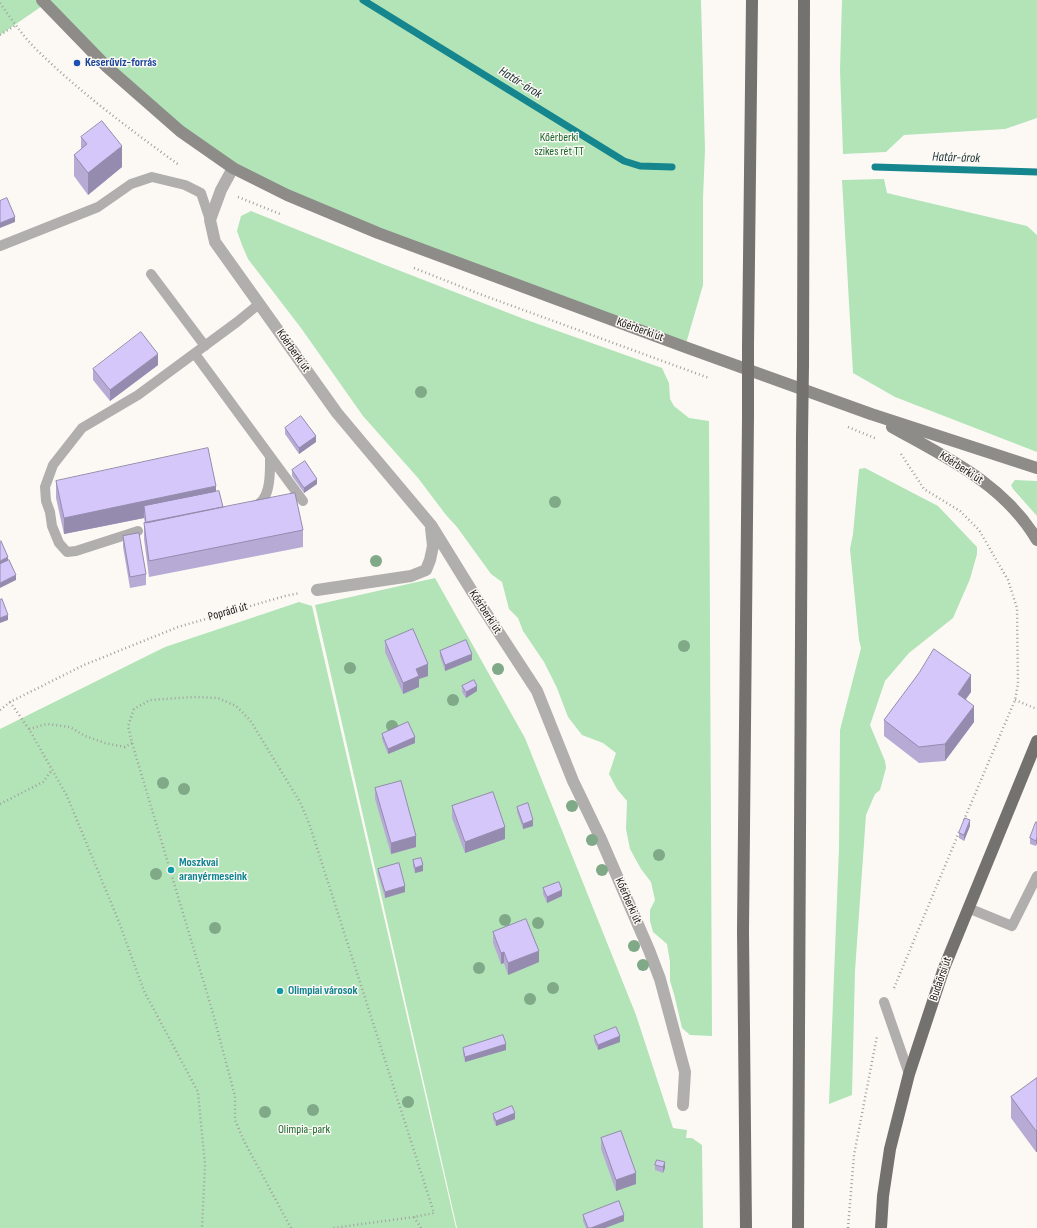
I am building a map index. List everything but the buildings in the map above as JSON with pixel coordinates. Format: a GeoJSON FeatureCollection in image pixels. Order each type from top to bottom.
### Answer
{"type":"FeatureCollection","features":[{"type":"Feature","properties":{"kind":"main road"},"geometry":{"type":"LineString","coordinates":[[746,1228],[743,923],[752,0]]}},
{"type":"Feature","properties":{"kind":"main road"},"geometry":{"type":"LineString","coordinates":[[798,1228],[804,0]]}},
{"type":"Feature","properties":{"kind":"main road","name":"Budaörsi út"},"geometry":{"type":"LineString","coordinates":[[880,1228],[890,1149],[909,1074],[944,968],[1037,741]]}},
{"type":"Feature","properties":{"kind":"street","name":"Kőérberki út"},"geometry":{"type":"LineString","coordinates":[[42,0],[107,67],[180,131],[233,168],[287,195],[378,233],[870,414],[1037,468]]}},
{"type":"Feature","properties":{"kind":"street"},"geometry":{"type":"LineString","coordinates":[[210,220],[221,190],[233,168]]}},
{"type":"Feature","properties":{"kind":"street","name":"Kőérberki út"},"geometry":{"type":"LineString","coordinates":[[210,220],[215,242],[337,413],[431,525],[537,691],[573,781],[600,837],[650,950],[670,1012],[685,1072],[683,1105]]}},
{"type":"Feature","properties":{"kind":"street","name":"Kőérberki út"},"geometry":{"type":"LineString","coordinates":[[870,414],[966,469],[1002,496],[1027,523],[1037,540]]}},
{"type":"Feature","properties":{"kind":"street"},"geometry":{"type":"LineString","coordinates":[[317,590],[411,576],[426,570],[433,546],[431,525]]}},
{"type":"Feature","properties":{"kind":"lane"},"geometry":{"type":"LineString","coordinates":[[0,246],[98,207],[131,184],[152,177],[185,185],[201,193],[210,220]]}},
{"type":"Feature","properties":{"kind":"lane"},"geometry":{"type":"LineString","coordinates":[[151,274],[205,346]]}},
{"type":"Feature","properties":{"kind":"lane"},"geometry":{"type":"LineString","coordinates":[[138,531],[76,551],[66,552],[59,543],[52,526],[50,512],[46,501],[45,488],[54,465],[82,428],[138,395],[195,354],[259,304]]}},
{"type":"Feature","properties":{"kind":"lane"},"geometry":{"type":"LineString","coordinates":[[195,354],[303,501]]}},
{"type":"Feature","properties":{"kind":"lane"},"geometry":{"type":"LineString","coordinates":[[242,509],[255,506],[263,499],[270,482],[270,456]]}},
{"type":"Feature","properties":{"kind":"lane"},"geometry":{"type":"LineString","coordinates":[[968,908],[1012,926],[1037,876]]}},
{"type":"Feature","properties":{"kind":"lane"},"geometry":{"type":"LineString","coordinates":[[885,1005],[909,1074]]}},
{"type":"Feature","properties":{"kind":"path"},"geometry":{"type":"LineString","coordinates":[[0,35],[16,25]]}},
{"type":"Feature","properties":{"kind":"path"},"geometry":{"type":"LineString","coordinates":[[848,427],[882,441]]}},
{"type":"Feature","properties":{"kind":"path"},"geometry":{"type":"LineString","coordinates":[[900,452],[924,489],[960,511],[979,530],[1008,580],[1017,608],[1018,684],[1015,700],[964,820]]}},
{"type":"Feature","properties":{"kind":"path","name":"Poprádi út"},"geometry":{"type":"LineString","coordinates":[[0,710],[10,702],[84,665],[178,627],[285,596],[317,590]]}},
{"type":"Feature","properties":{"kind":"path"},"geometry":{"type":"LineString","coordinates":[[291,1228],[244,1141],[235,1120],[235,1096],[132,743],[128,726],[134,708],[150,700],[195,697],[218,698],[236,706],[250,720],[300,802],[320,854],[434,1213],[334,1228]]}},
{"type":"Feature","properties":{"kind":"path"},"geometry":{"type":"LineString","coordinates":[[1015,700],[1037,709]]}},
{"type":"Feature","properties":{"kind":"path"},"geometry":{"type":"LineString","coordinates":[[10,702],[29,729],[67,796],[119,922],[144,991],[198,1092],[205,1164],[202,1228]]}},
{"type":"Feature","properties":{"kind":"path"},"geometry":{"type":"LineString","coordinates":[[29,729],[47,724],[70,727],[85,736],[105,743],[124,747],[132,743]]}},
{"type":"Feature","properties":{"kind":"path"},"geometry":{"type":"LineString","coordinates":[[0,804],[43,782],[52,770]]}},
{"type":"Feature","properties":{"kind":"path"},"geometry":{"type":"LineString","coordinates":[[848,1228],[854,1155],[878,1032],[885,1005],[961,828]]}},
{"type":"Feature","properties":{"kind":"path"},"geometry":{"type":"LineString","coordinates":[[414,1217],[421,1228]]}},
{"type":"Feature","properties":{"kind":"green space","name":"Kőérberki szikes rét TT"},"geometry":{"type":"Polygon","coordinates":[[[0,0],[701,0],[705,150],[703,198],[703,285],[685,347],[378,233],[211,153],[45,4],[0,35],[0,0]]]}},
{"type":"Feature","properties":{"kind":"green space"},"geometry":{"type":"Polygon","coordinates":[[[842,0],[1037,0],[1037,118],[1005,129],[904,135],[886,152],[843,154],[840,70],[842,0]]]}},
{"type":"Feature","properties":{"kind":"green space"},"geometry":{"type":"Polygon","coordinates":[[[884,179],[887,193],[1027,226],[1037,235],[1037,452],[895,397],[853,373],[842,180],[884,179]]]}},
{"type":"Feature","properties":{"kind":"green space"},"geometry":{"type":"Polygon","coordinates":[[[251,211],[524,319],[662,368],[669,383],[670,399],[674,406],[689,418],[709,421],[712,1036],[690,1035],[682,1028],[670,981],[670,962],[667,944],[653,932],[650,921],[650,910],[655,900],[651,882],[641,869],[630,849],[626,829],[627,801],[617,789],[609,774],[616,753],[603,743],[582,735],[568,717],[557,688],[544,662],[523,631],[518,618],[509,609],[502,582],[491,574],[457,527],[418,478],[363,416],[301,328],[248,259],[237,231],[241,216],[251,211]]]}},
{"type":"Feature","properties":{"kind":"green space"},"geometry":{"type":"Polygon","coordinates":[[[865,468],[938,506],[977,547],[977,554],[970,579],[953,618],[909,653],[885,681],[870,725],[885,761],[886,768],[880,790],[875,794],[866,815],[855,971],[852,1095],[829,1104],[839,848],[840,730],[861,648],[850,549],[853,534],[859,469],[865,468]]]}},
{"type":"Feature","properties":{"kind":"green space"},"geometry":{"type":"Polygon","coordinates":[[[1015,480],[1037,481],[1037,516],[1013,489],[1011,485],[1015,480]]]}},
{"type":"Feature","properties":{"kind":"green space"},"geometry":{"type":"Polygon","coordinates":[[[435,578],[525,738],[636,1015],[673,1128],[687,1130],[686,1138],[692,1138],[702,1145],[703,1228],[457,1228],[315,605],[435,578]]]}},
{"type":"Feature","properties":{"kind":"green space","name":"Olimpia-park"},"geometry":{"type":"Polygon","coordinates":[[[299,602],[312,606],[456,1228],[0,1228],[0,729],[165,647],[299,602]]]}},
{"type":"Feature","properties":{"kind":"waterway","name":"Határ-árok"},"geometry":{"type":"LineString","coordinates":[[363,0],[624,161],[640,166],[672,167]]}},
{"type":"Feature","properties":{"kind":"waterway","name":"Határ-árok"},"geometry":{"type":"LineString","coordinates":[[875,167],[1037,172]]}},
{"type":"Feature","properties":{"kind":"place","name":"Keserűvíz-forrás"},"geometry":{"type":"Point","coordinates":[77,63]}},
{"type":"Feature","properties":{"kind":"place","name":"Moszkvai aranyérmeseink"},"geometry":{"type":"Point","coordinates":[171,870]}},
{"type":"Feature","properties":{"kind":"place","name":"Olimpiai városok"},"geometry":{"type":"Point","coordinates":[280,991]}}]}
